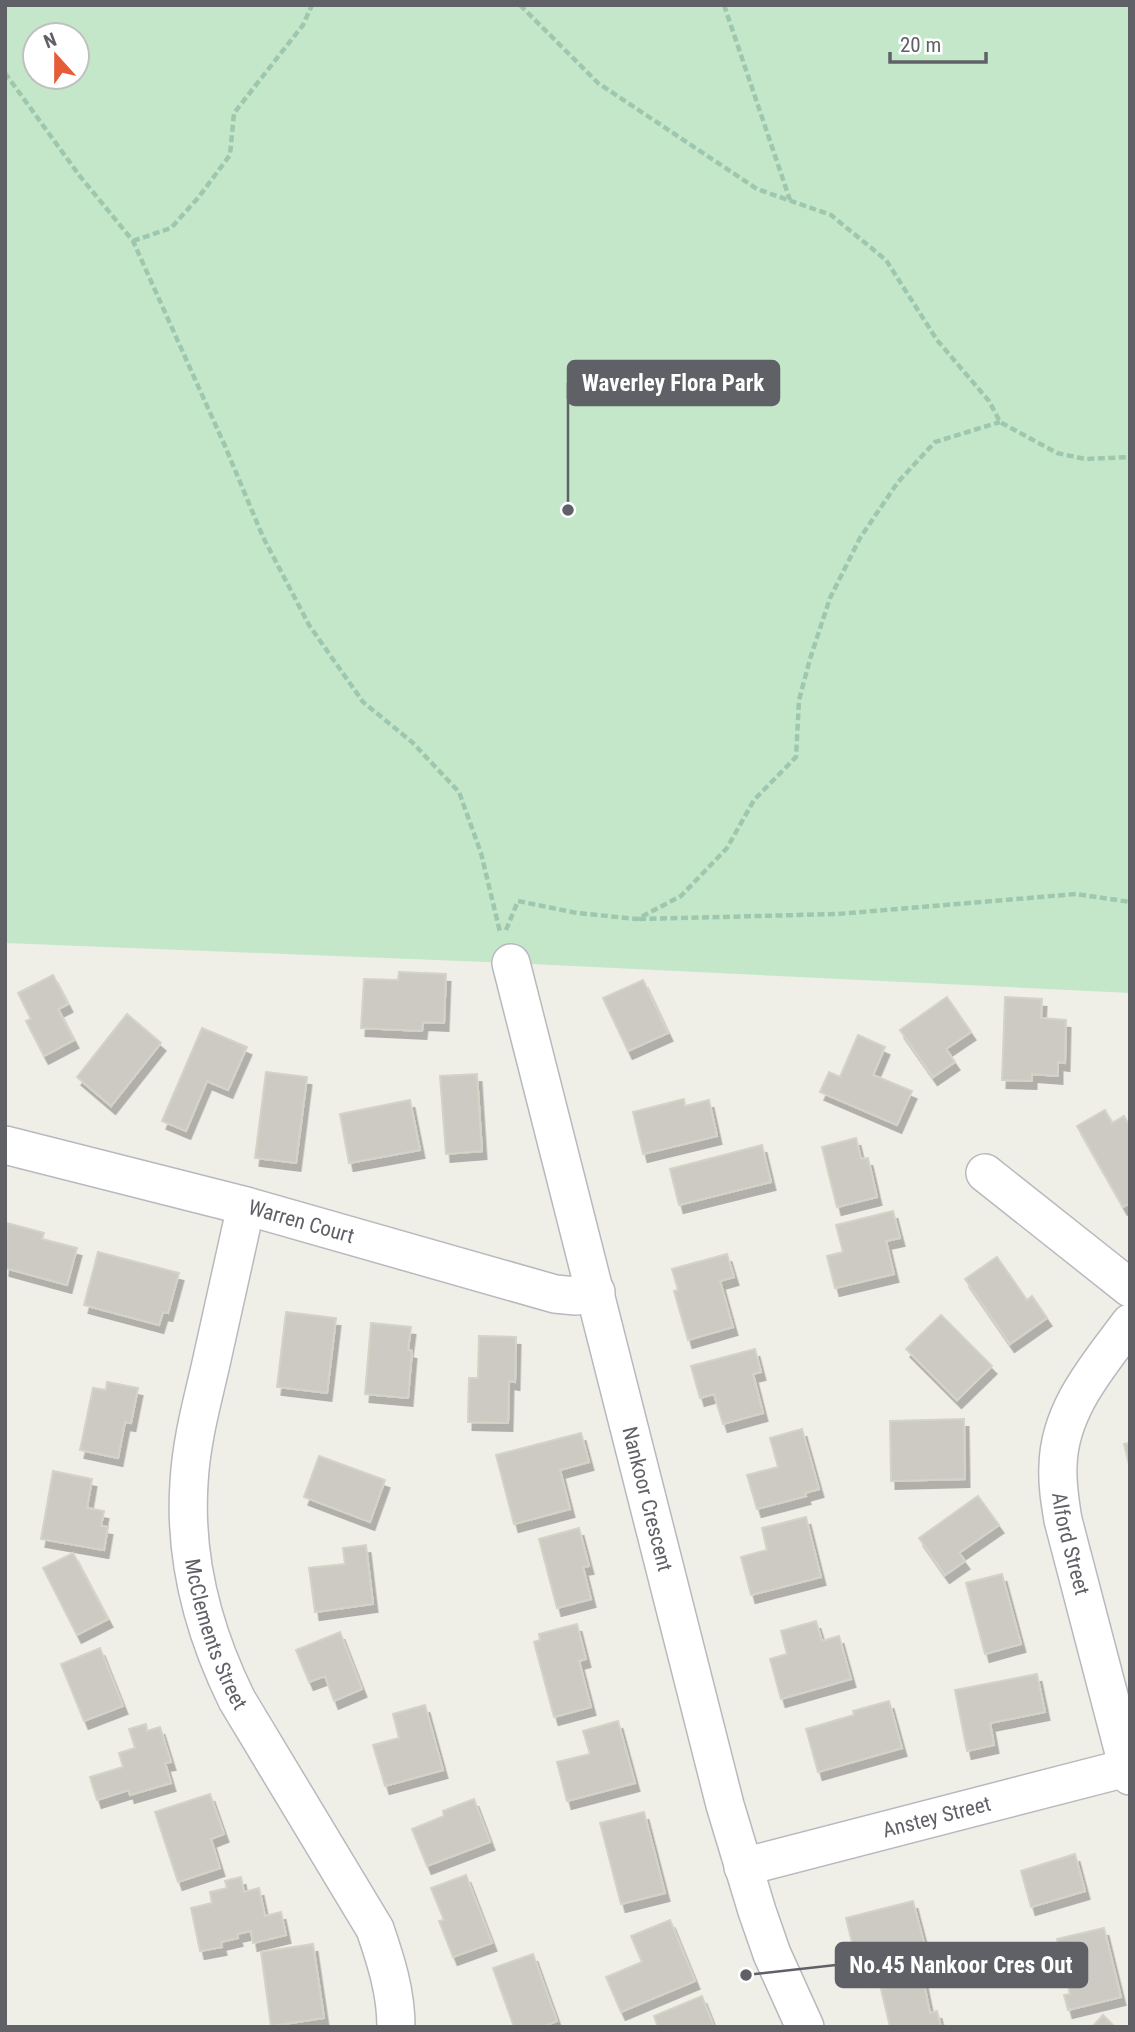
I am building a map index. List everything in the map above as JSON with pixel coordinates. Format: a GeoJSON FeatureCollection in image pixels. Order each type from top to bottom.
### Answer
{"type":"FeatureCollection","features":[{"type":"Feature","properties":{"kind":"street","name":"Nankoor Crescent"},"geometry":{"type":"LineString","coordinates":[[511,963],[722,1791],[743,1867],[772,1954],[804,2027]]}},
{"type":"Feature","properties":{"kind":"street","name":"Warren Court"},"geometry":{"type":"LineString","coordinates":[[5,1145],[246,1206],[555,1294],[576,1296],[596,1292]]}},
{"type":"Feature","properties":{"kind":"street"},"geometry":{"type":"LineString","coordinates":[[985,1173],[1130,1288]]}},
{"type":"Feature","properties":{"kind":"street","name":"McClements Street"},"geometry":{"type":"LineString","coordinates":[[246,1206],[194,1441],[189,1485],[195,1579],[204,1623],[237,1700],[375,1929],[389,1971],[396,2010],[396,2027]]}},
{"type":"Feature","properties":{"kind":"street","name":"Alford Street"},"geometry":{"type":"LineString","coordinates":[[1129,1770],[1063,1520],[1058,1462],[1069,1416],[1081,1389],[1130,1323]]}},
{"type":"Feature","properties":{"kind":"street","name":"Anstey Street"},"geometry":{"type":"LineString","coordinates":[[743,1867],[1129,1770]]}},
{"type":"Feature","properties":{"kind":"path"},"geometry":{"type":"LineString","coordinates":[[132,241],[171,228],[198,198],[230,155],[234,113],[303,25],[312,5]]}},
{"type":"Feature","properties":{"kind":"path"},"geometry":{"type":"LineString","coordinates":[[520,5],[598,83],[757,189],[831,215],[886,260],[937,340],[989,401],[1000,422],[1057,453],[1085,458],[1130,457]]}},
{"type":"Feature","properties":{"kind":"path"},"geometry":{"type":"LineString","coordinates":[[724,5],[791,201]]}},
{"type":"Feature","properties":{"kind":"path"},"geometry":{"type":"LineString","coordinates":[[5,73],[79,175],[132,241],[263,537],[309,625],[363,702],[412,742],[459,792],[481,853],[502,940],[518,901],[577,913],[637,919],[838,914],[1076,894],[1130,902]]}},
{"type":"Feature","properties":{"kind":"path"},"geometry":{"type":"LineString","coordinates":[[637,919],[681,896],[727,848],[754,800],[796,757],[799,700],[830,598],[860,538],[898,482],[935,442],[1000,422]]}},
{"type":"Feature","properties":{"kind":"green space"},"geometry":{"type":"Polygon","coordinates":[[[5,5],[1130,5],[1130,993],[511,963],[5,943],[5,5]]]}},
{"type":"Feature","properties":{"kind":"building"},"geometry":{"type":"Polygon","coordinates":[[[399,972],[446,974],[444,1023],[423,1022],[422,1031],[361,1028],[364,979],[398,980],[399,972]]]}},
{"type":"Feature","properties":{"kind":"building"},"geometry":{"type":"Polygon","coordinates":[[[53,975],[68,1004],[58,1009],[74,1040],[44,1056],[26,1021],[31,1019],[18,993],[53,975]]]}},
{"type":"Feature","properties":{"kind":"building"},"geometry":{"type":"Polygon","coordinates":[[[643,980],[668,1033],[628,1051],[603,998],[643,980]]]}},
{"type":"Feature","properties":{"kind":"building"},"geometry":{"type":"Polygon","coordinates":[[[947,997],[971,1032],[946,1049],[955,1062],[933,1077],[900,1030],[947,997]]]}},
{"type":"Feature","properties":{"kind":"building"},"geometry":{"type":"Polygon","coordinates":[[[1005,997],[1042,999],[1041,1018],[1066,1020],[1065,1063],[1058,1062],[1058,1076],[1032,1074],[1032,1081],[1002,1080],[1005,997]]]}},
{"type":"Feature","properties":{"kind":"building"},"geometry":{"type":"Polygon","coordinates":[[[127,1014],[161,1043],[111,1106],[77,1077],[127,1014]]]}},
{"type":"Feature","properties":{"kind":"building"},"geometry":{"type":"Polygon","coordinates":[[[202,1028],[247,1047],[228,1090],[207,1081],[186,1131],[162,1121],[202,1028]]]}},
{"type":"Feature","properties":{"kind":"building"},"geometry":{"type":"Polygon","coordinates":[[[858,1035],[885,1047],[873,1075],[912,1091],[897,1125],[820,1092],[829,1072],[840,1077],[858,1035]]]}},
{"type":"Feature","properties":{"kind":"building"},"geometry":{"type":"Polygon","coordinates":[[[266,1072],[307,1077],[296,1163],[255,1158],[266,1072]]]}},
{"type":"Feature","properties":{"kind":"building"},"geometry":{"type":"Polygon","coordinates":[[[477,1074],[482,1151],[446,1154],[440,1076],[477,1074]]]}},
{"type":"Feature","properties":{"kind":"building"},"geometry":{"type":"Polygon","coordinates":[[[684,1099],[685,1106],[709,1100],[717,1136],[643,1154],[633,1112],[684,1099]]]}},
{"type":"Feature","properties":{"kind":"building"},"geometry":{"type":"Polygon","coordinates":[[[410,1100],[420,1150],[349,1163],[340,1114],[410,1100]]]}},
{"type":"Feature","properties":{"kind":"building"},"geometry":{"type":"Polygon","coordinates":[[[1105,1110],[1112,1123],[1124,1116],[1130,1127],[1130,1203],[1123,1207],[1077,1126],[1105,1110]]]}},
{"type":"Feature","properties":{"kind":"building"},"geometry":{"type":"Polygon","coordinates":[[[856,1138],[861,1159],[868,1158],[877,1197],[837,1207],[822,1147],[856,1138]]]}},
{"type":"Feature","properties":{"kind":"building"},"geometry":{"type":"Polygon","coordinates":[[[762,1145],[771,1182],[679,1205],[670,1169],[762,1145]]]}},
{"type":"Feature","properties":{"kind":"building"},"geometry":{"type":"Polygon","coordinates":[[[893,1211],[900,1238],[886,1241],[894,1274],[835,1288],[827,1256],[843,1252],[836,1225],[893,1211]]]}},
{"type":"Feature","properties":{"kind":"building"},"geometry":{"type":"Polygon","coordinates":[[[7,1223],[44,1233],[42,1239],[77,1248],[67,1285],[5,1268],[7,1223]]]}},
{"type":"Feature","properties":{"kind":"building"},"geometry":{"type":"Polygon","coordinates":[[[98,1252],[179,1273],[168,1313],[163,1312],[159,1325],[84,1305],[98,1252]]]}},
{"type":"Feature","properties":{"kind":"building"},"geometry":{"type":"Polygon","coordinates":[[[727,1254],[734,1277],[720,1281],[733,1327],[688,1340],[674,1291],[678,1290],[672,1269],[727,1254]]]}},
{"type":"Feature","properties":{"kind":"building"},"geometry":{"type":"Polygon","coordinates":[[[997,1257],[1027,1300],[1032,1296],[1047,1318],[1010,1344],[965,1279],[997,1257]]]}},
{"type":"Feature","properties":{"kind":"building"},"geometry":{"type":"Polygon","coordinates":[[[286,1312],[336,1318],[327,1393],[277,1387],[286,1312]]]}},
{"type":"Feature","properties":{"kind":"building"},"geometry":{"type":"Polygon","coordinates":[[[941,1315],[992,1366],[957,1400],[906,1349],[941,1315]]]}},
{"type":"Feature","properties":{"kind":"building"},"geometry":{"type":"Polygon","coordinates":[[[371,1323],[411,1327],[408,1398],[365,1394],[371,1323]]]}},
{"type":"Feature","properties":{"kind":"building"},"geometry":{"type":"Polygon","coordinates":[[[479,1336],[516,1337],[515,1382],[509,1381],[508,1423],[468,1422],[469,1378],[478,1378],[479,1336]]]}},
{"type":"Feature","properties":{"kind":"building"},"geometry":{"type":"Polygon","coordinates":[[[755,1349],[761,1372],[753,1374],[763,1413],[723,1424],[714,1394],[700,1398],[691,1366],[755,1349]]]}},
{"type":"Feature","properties":{"kind":"building"},"geometry":{"type":"Polygon","coordinates":[[[107,1382],[138,1388],[131,1423],[125,1422],[118,1458],[80,1450],[93,1388],[106,1390],[107,1382]]]}},
{"type":"Feature","properties":{"kind":"building"},"geometry":{"type":"Polygon","coordinates":[[[964,1419],[965,1479],[891,1481],[890,1421],[964,1419]]]}},
{"type":"Feature","properties":{"kind":"building"},"geometry":{"type":"Polygon","coordinates":[[[802,1429],[819,1489],[805,1493],[806,1496],[757,1509],[747,1475],[778,1467],[770,1438],[802,1429]]]}},
{"type":"Feature","properties":{"kind":"building"},"geometry":{"type":"Polygon","coordinates":[[[581,1433],[589,1462],[560,1470],[570,1509],[514,1524],[496,1455],[581,1433]]]}},
{"type":"Feature","properties":{"kind":"building"},"geometry":{"type":"Polygon","coordinates":[[[1130,1443],[1130,1468],[1124,1444],[1130,1443]]]}},
{"type":"Feature","properties":{"kind":"building"},"geometry":{"type":"Polygon","coordinates":[[[319,1456],[385,1480],[370,1522],[304,1497],[319,1456]]]}},
{"type":"Feature","properties":{"kind":"building"},"geometry":{"type":"Polygon","coordinates":[[[53,1471],[92,1479],[87,1508],[104,1511],[101,1526],[108,1527],[104,1550],[41,1539],[53,1471]]]}},
{"type":"Feature","properties":{"kind":"building"},"geometry":{"type":"Polygon","coordinates":[[[978,1496],[999,1525],[959,1553],[965,1561],[945,1575],[919,1538],[978,1496]]]}},
{"type":"Feature","properties":{"kind":"building"},"geometry":{"type":"Polygon","coordinates":[[[806,1517],[821,1577],[751,1595],[741,1557],[767,1550],[762,1528],[806,1517]]]}},
{"type":"Feature","properties":{"kind":"building"},"geometry":{"type":"Polygon","coordinates":[[[579,1528],[589,1566],[583,1567],[591,1599],[557,1608],[539,1539],[579,1528]]]}},
{"type":"Feature","properties":{"kind":"building"},"geometry":{"type":"Polygon","coordinates":[[[366,1545],[373,1604],[315,1612],[309,1568],[345,1564],[343,1548],[366,1545]]]}},
{"type":"Feature","properties":{"kind":"building"},"geometry":{"type":"Polygon","coordinates":[[[73,1553],[108,1619],[77,1635],[43,1568],[73,1553]]]}},
{"type":"Feature","properties":{"kind":"building"},"geometry":{"type":"Polygon","coordinates":[[[1002,1574],[1021,1644],[985,1654],[966,1583],[1002,1574]]]}},
{"type":"Feature","properties":{"kind":"building"},"geometry":{"type":"Polygon","coordinates":[[[816,1621],[822,1641],[839,1636],[851,1679],[781,1699],[770,1659],[787,1654],[781,1631],[816,1621]]]}},
{"type":"Feature","properties":{"kind":"building"},"geometry":{"type":"Polygon","coordinates":[[[577,1624],[586,1659],[579,1661],[591,1707],[554,1717],[534,1642],[540,1640],[539,1634],[577,1624]]]}},
{"type":"Feature","properties":{"kind":"building"},"geometry":{"type":"Polygon","coordinates":[[[340,1632],[362,1689],[334,1701],[325,1676],[309,1682],[296,1650],[340,1632]]]}},
{"type":"Feature","properties":{"kind":"building"},"geometry":{"type":"Polygon","coordinates":[[[100,1648],[123,1706],[84,1721],[61,1664],[100,1648]]]}},
{"type":"Feature","properties":{"kind":"building"},"geometry":{"type":"Polygon","coordinates":[[[1037,1674],[1045,1712],[990,1723],[994,1745],[967,1751],[955,1690],[1037,1674]]]}},
{"type":"Feature","properties":{"kind":"building"},"geometry":{"type":"Polygon","coordinates":[[[889,1701],[902,1748],[818,1772],[806,1729],[889,1701]]]}},
{"type":"Feature","properties":{"kind":"building"},"geometry":{"type":"Polygon","coordinates":[[[425,1705],[443,1770],[385,1786],[373,1745],[399,1738],[393,1714],[425,1705]]]}},
{"type":"Feature","properties":{"kind":"building"},"geometry":{"type":"Polygon","coordinates":[[[618,1721],[635,1783],[567,1801],[557,1762],[590,1754],[583,1731],[618,1721]]]}},
{"type":"Feature","properties":{"kind":"building"},"geometry":{"type":"Polygon","coordinates":[[[146,1724],[147,1731],[160,1727],[171,1762],[165,1763],[171,1783],[130,1795],[129,1790],[97,1800],[90,1777],[123,1767],[119,1753],[135,1748],[129,1729],[146,1724]]]}},
{"type":"Feature","properties":{"kind":"building"},"geometry":{"type":"Polygon","coordinates":[[[210,1794],[224,1834],[211,1839],[220,1868],[178,1882],[155,1812],[210,1794]]]}},
{"type":"Feature","properties":{"kind":"building"},"geometry":{"type":"Polygon","coordinates":[[[474,1799],[490,1842],[427,1866],[412,1829],[444,1816],[443,1811],[474,1799]]]}},
{"type":"Feature","properties":{"kind":"building"},"geometry":{"type":"Polygon","coordinates":[[[644,1812],[665,1893],[621,1904],[600,1823],[644,1812]]]}},
{"type":"Feature","properties":{"kind":"building"},"geometry":{"type":"Polygon","coordinates":[[[1075,1854],[1085,1891],[1031,1907],[1021,1871],[1075,1854]]]}},
{"type":"Feature","properties":{"kind":"building"},"geometry":{"type":"Polygon","coordinates":[[[466,1875],[492,1943],[453,1957],[439,1921],[444,1920],[431,1888],[466,1875]]]}},
{"type":"Feature","properties":{"kind":"building"},"geometry":{"type":"Polygon","coordinates":[[[241,1877],[244,1892],[259,1888],[265,1916],[281,1912],[286,1935],[253,1943],[251,1931],[221,1942],[222,1947],[200,1951],[191,1908],[212,1903],[210,1892],[227,1888],[225,1881],[241,1877]]]}},
{"type":"Feature","properties":{"kind":"building"},"geometry":{"type":"Polygon","coordinates":[[[913,1901],[929,1962],[861,1979],[846,1918],[913,1901]]]}},
{"type":"Feature","properties":{"kind":"building"},"geometry":{"type":"Polygon","coordinates":[[[670,1920],[695,1981],[621,2012],[606,1977],[642,1962],[631,1936],[670,1920]]]}},
{"type":"Feature","properties":{"kind":"building"},"geometry":{"type":"Polygon","coordinates":[[[1104,1928],[1121,1997],[1068,2010],[1064,1995],[1070,1994],[1057,1939],[1104,1928]]]}},
{"type":"Feature","properties":{"kind":"building"},"geometry":{"type":"Polygon","coordinates":[[[313,1944],[324,2018],[271,2026],[261,1952],[313,1944]]]}},
{"type":"Feature","properties":{"kind":"building"},"geometry":{"type":"Polygon","coordinates":[[[533,1954],[557,2021],[542,2027],[514,2027],[493,1968],[533,1954]]]}},
{"type":"Feature","properties":{"kind":"building"},"geometry":{"type":"Polygon","coordinates":[[[923,1979],[930,2013],[937,2011],[941,2027],[890,2027],[881,1989],[923,1979]]]}},
{"type":"Feature","properties":{"kind":"building"},"geometry":{"type":"Polygon","coordinates":[[[702,1996],[714,2027],[658,2027],[654,2016],[702,1996]]]}},
{"type":"Feature","properties":{"kind":"building"},"geometry":{"type":"Polygon","coordinates":[[[1103,2015],[1115,2027],[1092,2027],[1103,2015]]]}},
{"type":"Feature","properties":{"kind":"place","name":"Waverley Flora Park"},"geometry":{"type":"Point","coordinates":[568,510]}},
{"type":"Feature","properties":{"kind":"place","name":"No.45 Nankoor Cres Out"},"geometry":{"type":"Point","coordinates":[746,1975]}}]}
